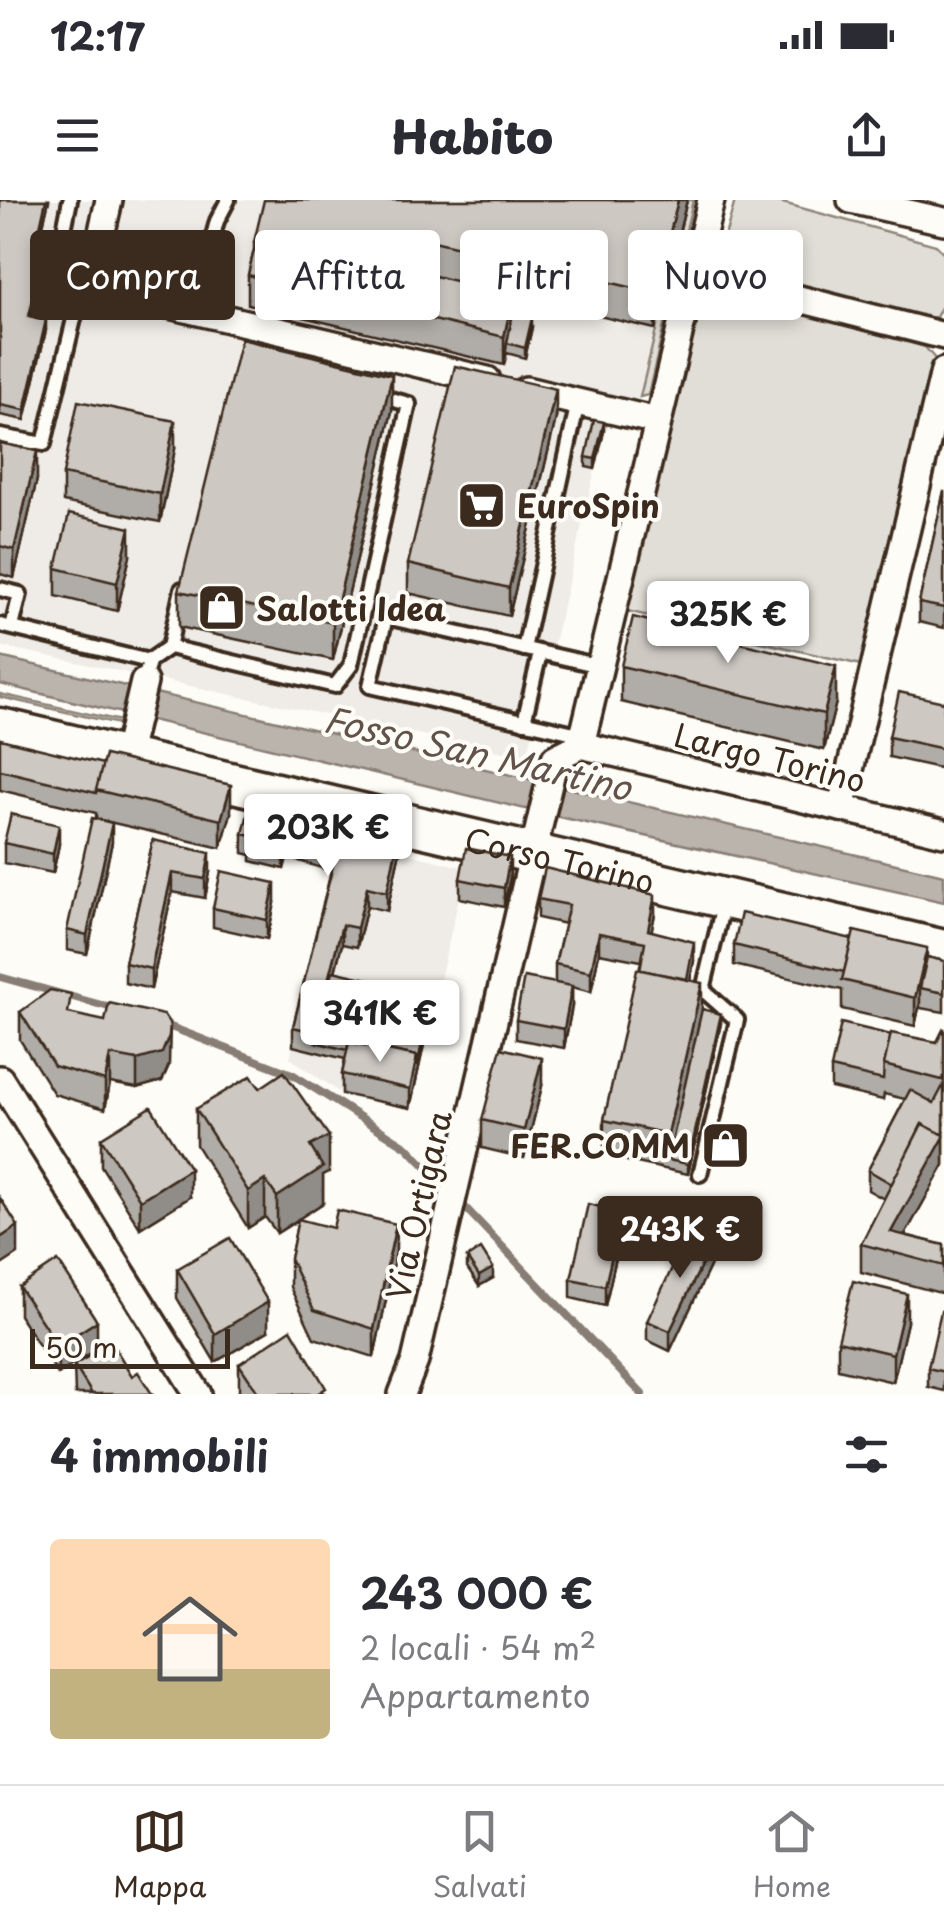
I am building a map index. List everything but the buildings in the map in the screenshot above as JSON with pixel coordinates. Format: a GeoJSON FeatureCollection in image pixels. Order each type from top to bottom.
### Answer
{"type":"FeatureCollection","features":[{"type":"Feature","properties":{"kind":"main road","name":"Corso Torino"},"geometry":{"type":"LineString","coordinates":[[0,728],[130,742],[535,839],[724,898],[944,950]]}},
{"type":"Feature","properties":{"kind":"street"},"geometry":{"type":"LineString","coordinates":[[103,230],[110,200]]}},
{"type":"Feature","properties":{"kind":"street"},"geometry":{"type":"LineString","coordinates":[[704,230],[711,200]]}},
{"type":"Feature","properties":{"kind":"street"},"geometry":{"type":"LineString","coordinates":[[867,202],[944,221]]}},
{"type":"Feature","properties":{"kind":"street"},"geometry":{"type":"LineString","coordinates":[[803,300],[944,336]]}},
{"type":"Feature","properties":{"kind":"street"},"geometry":{"type":"LineString","coordinates":[[231,320],[578,402],[615,401],[657,421]]}},
{"type":"Feature","properties":{"kind":"street"},"geometry":{"type":"LineString","coordinates":[[582,740],[682,320]]}},
{"type":"Feature","properties":{"kind":"street"},"geometry":{"type":"LineString","coordinates":[[841,808],[944,371]]}},
{"type":"Feature","properties":{"kind":"street"},"geometry":{"type":"LineString","coordinates":[[130,742],[146,672]]}},
{"type":"Feature","properties":{"kind":"street","name":"Largo Torino"},"geometry":{"type":"LineString","coordinates":[[582,740],[944,833]]}},
{"type":"Feature","properties":{"kind":"street","name":"Via Ortigara"},"geometry":{"type":"LineString","coordinates":[[402,1394],[416,1361],[555,758],[582,740]]}},
{"type":"Feature","properties":{"kind":"street"},"geometry":{"type":"LineString","coordinates":[[0,1079],[198,1394]]}},
{"type":"Feature","properties":{"kind":"lane"},"geometry":{"type":"LineString","coordinates":[[64,230],[70,200]]}},
{"type":"Feature","properties":{"kind":"lane"},"geometry":{"type":"LineString","coordinates":[[215,230],[228,200]]}},
{"type":"Feature","properties":{"kind":"lane"},"geometry":{"type":"LineString","coordinates":[[0,436],[44,444],[74,320]]}},
{"type":"Feature","properties":{"kind":"lane"},"geometry":{"type":"LineString","coordinates":[[169,646],[335,686],[351,665],[409,404],[371,394]]}},
{"type":"Feature","properties":{"kind":"lane"},"geometry":{"type":"LineString","coordinates":[[524,649],[578,402]]}},
{"type":"Feature","properties":{"kind":"lane"},"geometry":{"type":"LineString","coordinates":[[0,589],[20,594],[6,626],[146,672],[169,646],[187,570]]}},
{"type":"Feature","properties":{"kind":"lane"},"geometry":{"type":"LineString","coordinates":[[582,740],[524,722],[370,686],[386,617],[600,666]]}},
{"type":"Feature","properties":{"kind":"lane"},"geometry":{"type":"LineString","coordinates":[[524,722],[540,652]]}},
{"type":"Feature","properties":{"kind":"lane"},"geometry":{"type":"LineString","coordinates":[[700,1174],[736,1020],[704,990],[724,898]]}},
{"type":"Feature","properties":{"kind":"shaded area"},"geometry":{"type":"Polygon","coordinates":[[[0,200],[687,200],[680,230],[628,230],[628,320],[658,320],[639,397],[604,432],[527,757],[0,646],[0,200]]]}},
{"type":"Feature","properties":{"kind":"shaded area"},"geometry":{"type":"Polygon","coordinates":[[[687,200],[693,200],[686,230],[680,230],[687,200]]]}},
{"type":"Feature","properties":{"kind":"shaded area"},"geometry":{"type":"Polygon","coordinates":[[[772,200],[936,245],[944,253],[944,302],[936,317],[914,318],[803,286],[803,230],[727,230],[735,201],[772,200]]]}},
{"type":"Feature","properties":{"kind":"shaded area"},"geometry":{"type":"Polygon","coordinates":[[[803,313],[925,347],[936,360],[861,665],[627,611],[695,320],[803,320],[803,313]]]}},
{"type":"Feature","properties":{"kind":"shaded area"},"geometry":{"type":"Polygon","coordinates":[[[658,320],[665,320],[648,395],[640,397],[658,320]]]}},
{"type":"Feature","properties":{"kind":"shaded area"},"geometry":{"type":"Polygon","coordinates":[[[0,657],[944,875],[944,902],[555,816],[0,684],[0,657]]]}},
{"type":"Feature","properties":{"kind":"shaded area"},"geometry":{"type":"Polygon","coordinates":[[[0,694],[120,721],[119,724],[0,694]]]}},
{"type":"Feature","properties":{"kind":"shaded area"},"geometry":{"type":"Polygon","coordinates":[[[344,838],[466,868],[410,1108],[342,1094],[290,1058],[344,838]]]}},
{"type":"Feature","properties":{"kind":"waterway"},"geometry":{"type":"LineString","coordinates":[[0,977],[116,1009]]}},
{"type":"Feature","properties":{"kind":"waterway"},"geometry":{"type":"LineString","coordinates":[[163,1024],[292,1074],[407,1147],[449,1191]]}},
{"type":"Feature","properties":{"kind":"waterway"},"geometry":{"type":"LineString","coordinates":[[459,1201],[642,1394]]}},
{"type":"Feature","properties":{"kind":"place","name":"EuroSpin"},"geometry":{"type":"Point","coordinates":[482,505]}},
{"type":"Feature","properties":{"kind":"place","name":"Salotti Idea"},"geometry":{"type":"Point","coordinates":[221,608]}},
{"type":"Feature","properties":{"kind":"place","name":"FER.COMM"},"geometry":{"type":"Point","coordinates":[725,1145]}},
{"type":"Feature","properties":{"kind":"water label","name":"Fosso San Martino"},"geometry":{"type":"Point","coordinates":[478,752]}}]}
